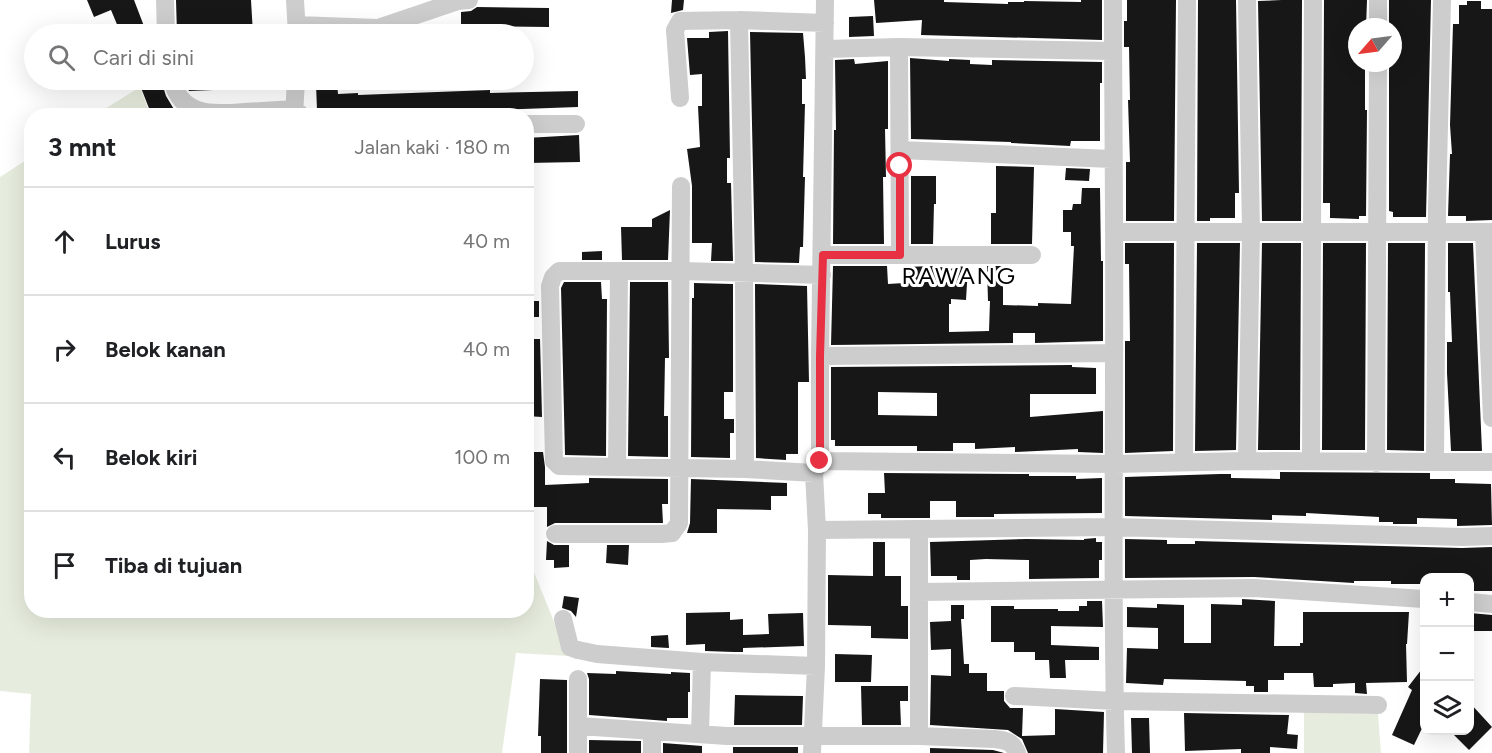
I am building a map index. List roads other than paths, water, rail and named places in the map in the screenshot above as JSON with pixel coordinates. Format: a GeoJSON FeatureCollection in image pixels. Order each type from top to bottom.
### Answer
{"type":"FeatureCollection","features":[{"type":"Feature","properties":{"kind":"street"},"geometry":{"type":"LineString","coordinates":[[165,0],[166,24]]}},
{"type":"Feature","properties":{"kind":"street"},"geometry":{"type":"LineString","coordinates":[[295,0],[297,24]]}},
{"type":"Feature","properties":{"kind":"street"},"geometry":{"type":"LineString","coordinates":[[390,24],[458,1],[469,0]]}},
{"type":"Feature","properties":{"kind":"street"},"geometry":{"type":"LineString","coordinates":[[812,745],[816,666],[825,0]]}},
{"type":"Feature","properties":{"kind":"street"},"geometry":{"type":"LineString","coordinates":[[1113,0],[1114,527],[1112,590],[1116,753]]}},
{"type":"Feature","properties":{"kind":"street"},"geometry":{"type":"LineString","coordinates":[[1184,462],[1187,0]]}},
{"type":"Feature","properties":{"kind":"street"},"geometry":{"type":"LineString","coordinates":[[1247,0],[1251,232],[1247,461]]}},
{"type":"Feature","properties":{"kind":"street"},"geometry":{"type":"LineString","coordinates":[[1311,461],[1313,0]]}},
{"type":"Feature","properties":{"kind":"street"},"geometry":{"type":"LineString","coordinates":[[1378,0],[1378,18]]}},
{"type":"Feature","properties":{"kind":"street"},"geometry":{"type":"LineString","coordinates":[[1435,462],[1442,0]]}},
{"type":"Feature","properties":{"kind":"street"},"geometry":{"type":"LineString","coordinates":[[680,98],[676,26],[685,20],[825,22]]}},
{"type":"Feature","properties":{"kind":"street"},"geometry":{"type":"LineString","coordinates":[[739,20],[746,469]]}},
{"type":"Feature","properties":{"kind":"street"},"geometry":{"type":"LineString","coordinates":[[899,47],[900,255]]}},
{"type":"Feature","properties":{"kind":"street"},"geometry":{"type":"LineString","coordinates":[[826,48],[1113,51]]}},
{"type":"Feature","properties":{"kind":"street"},"geometry":{"type":"LineString","coordinates":[[1376,463],[1378,72]]}},
{"type":"Feature","properties":{"kind":"street"},"geometry":{"type":"LineString","coordinates":[[175,90],[182,100],[193,108]]}},
{"type":"Feature","properties":{"kind":"street"},"geometry":{"type":"LineString","coordinates":[[296,90],[297,108]]}},
{"type":"Feature","properties":{"kind":"street"},"geometry":{"type":"LineString","coordinates":[[534,124],[576,124]]}},
{"type":"Feature","properties":{"kind":"street"},"geometry":{"type":"LineString","coordinates":[[900,150],[1112,159]]}},
{"type":"Feature","properties":{"kind":"street"},"geometry":{"type":"LineString","coordinates":[[555,534],[672,533],[679,523],[681,186]]}},
{"type":"Feature","properties":{"kind":"street"},"geometry":{"type":"LineString","coordinates":[[1114,232],[1488,232],[1492,418]]}},
{"type":"Feature","properties":{"kind":"street"},"geometry":{"type":"LineString","coordinates":[[823,255],[1032,255]]}},
{"type":"Feature","properties":{"kind":"street"},"geometry":{"type":"LineString","coordinates":[[822,275],[682,271],[559,271],[553,277],[550,286],[554,460],[559,466],[746,469],[1247,461],[1492,462]]}},
{"type":"Feature","properties":{"kind":"street"},"geometry":{"type":"LineString","coordinates":[[617,467],[619,271]]}},
{"type":"Feature","properties":{"kind":"street"},"geometry":{"type":"LineString","coordinates":[[820,356],[1114,353]]}},
{"type":"Feature","properties":{"kind":"street"},"geometry":{"type":"LineString","coordinates":[[817,530],[1114,527],[1492,536]]}},
{"type":"Feature","properties":{"kind":"street"},"geometry":{"type":"LineString","coordinates":[[919,530],[919,736]]}},
{"type":"Feature","properties":{"kind":"street"},"geometry":{"type":"LineString","coordinates":[[919,591],[1254,588],[1420,599]]}},
{"type":"Feature","properties":{"kind":"street"},"geometry":{"type":"LineString","coordinates":[[1474,602],[1492,604]]}},
{"type":"Feature","properties":{"kind":"street"},"geometry":{"type":"LineString","coordinates":[[563,619],[570,647],[597,654],[702,662],[816,666]]}},
{"type":"Feature","properties":{"kind":"street"},"geometry":{"type":"LineString","coordinates":[[700,733],[702,662]]}},
{"type":"Feature","properties":{"kind":"street"},"geometry":{"type":"LineString","coordinates":[[578,679],[578,753]]}},
{"type":"Feature","properties":{"kind":"street"},"geometry":{"type":"LineString","coordinates":[[1014,696],[1115,701],[1378,705]]}},
{"type":"Feature","properties":{"kind":"street"},"geometry":{"type":"LineString","coordinates":[[579,726],[700,733],[726,745],[812,745],[919,736],[1006,740],[1014,745],[1017,753]]}},
{"type":"Feature","properties":{"kind":"street"},"geometry":{"type":"LineString","coordinates":[[652,731],[652,753]]}},
{"type":"Feature","properties":{"kind":"district","name":"RAWANG"},"geometry":{"type":"Point","coordinates":[959,276]}}]}
